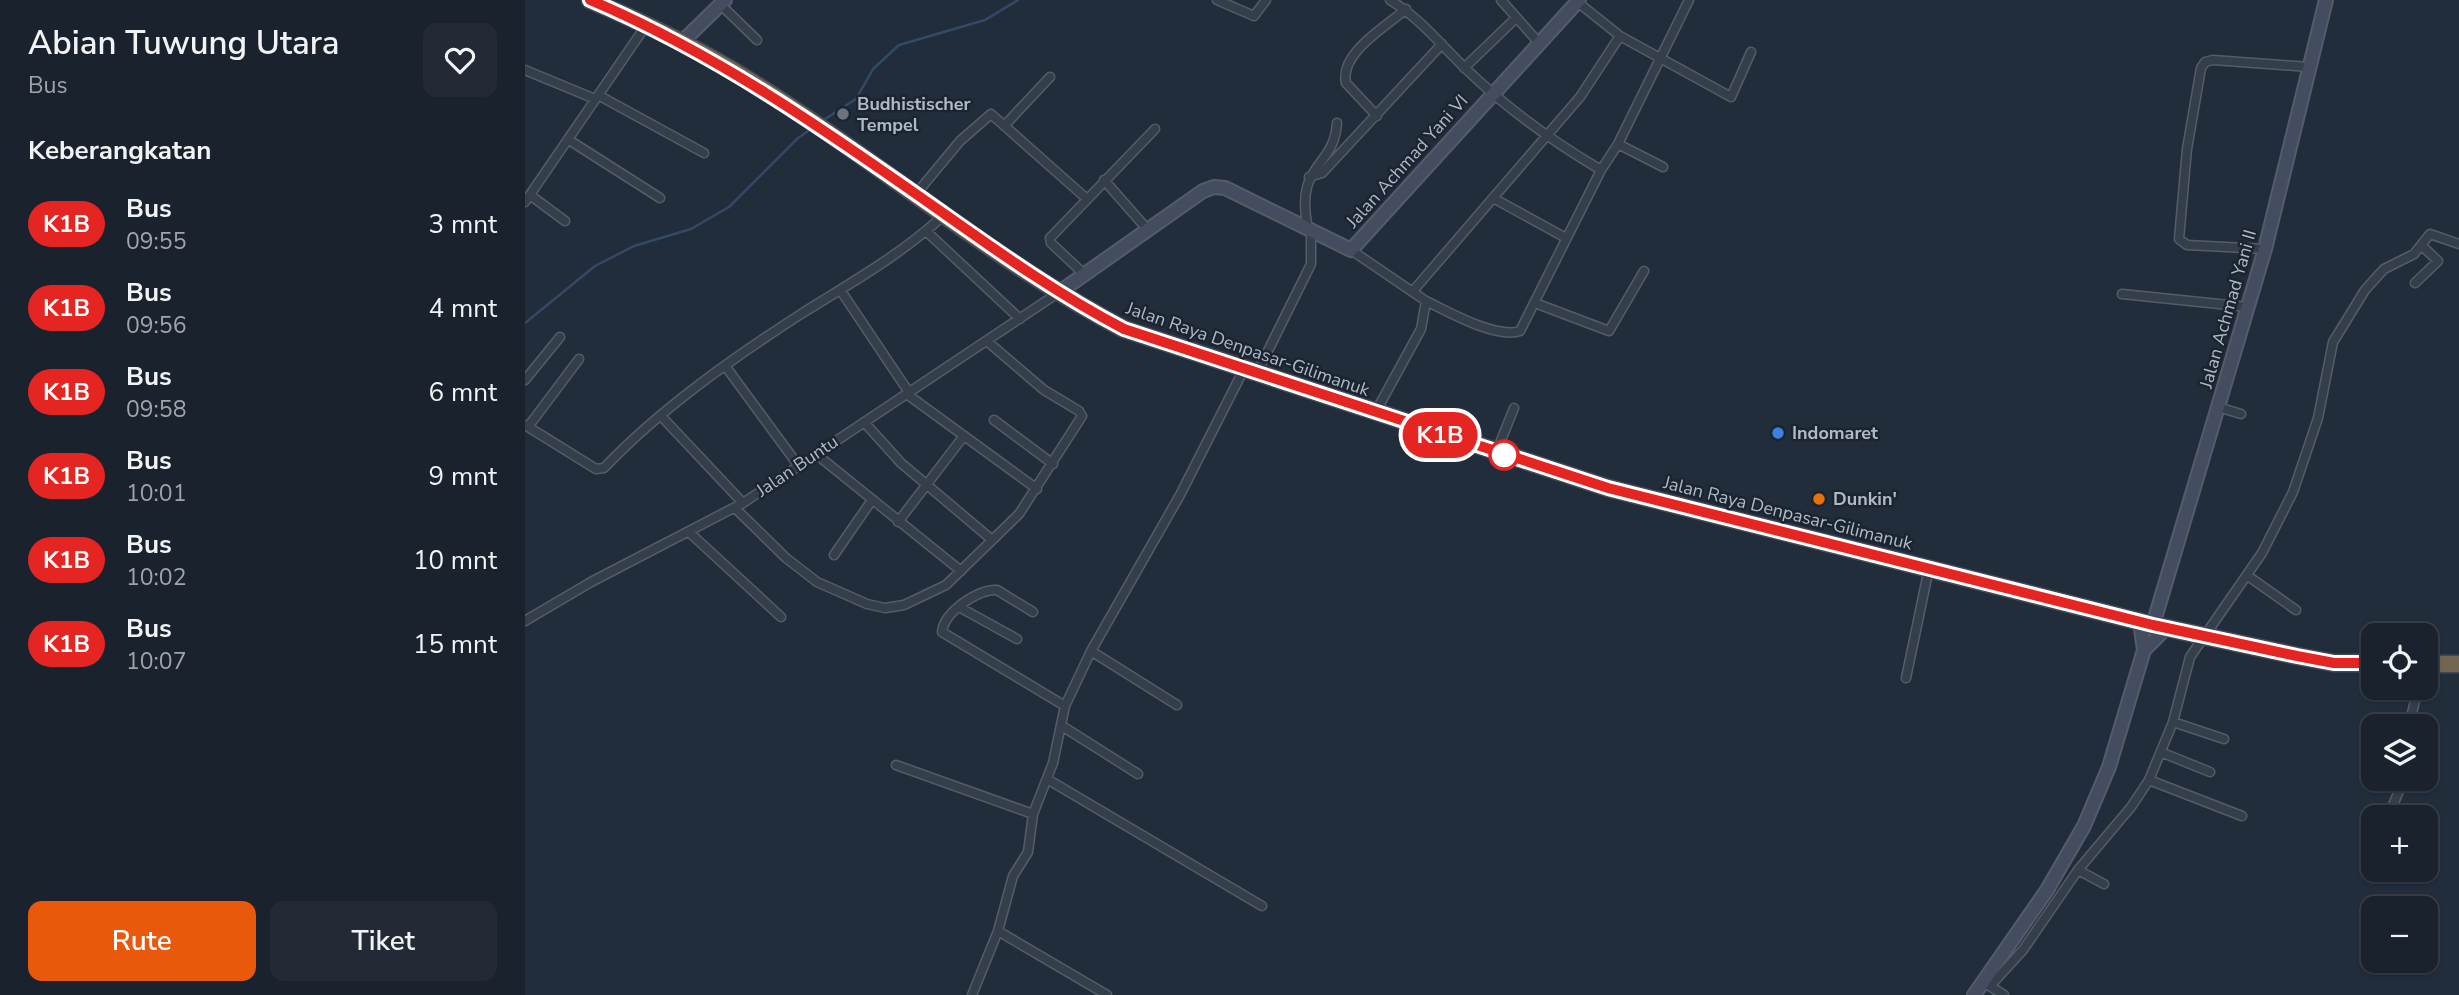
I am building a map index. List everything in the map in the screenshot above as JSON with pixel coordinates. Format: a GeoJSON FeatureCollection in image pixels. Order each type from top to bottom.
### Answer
{"type":"FeatureCollection","features":[{"type":"Feature","properties":{"kind":"highway","name":"Jalan Raya Denpasar-Gilimanuk"},"geometry":{"type":"LineString","coordinates":[[590,0],[647,24],[748,79],[1058,293],[1124,329],[1250,373],[1608,488],[2153,625],[2334,663],[2361,663]]}},
{"type":"Feature","properties":{"kind":"street"},"geometry":{"type":"LineString","coordinates":[[1217,0],[1254,16],[1266,0]]}},
{"type":"Feature","properties":{"kind":"street"},"geometry":{"type":"LineString","coordinates":[[1501,0],[1539,43]]}},
{"type":"Feature","properties":{"kind":"street"},"geometry":{"type":"LineString","coordinates":[[1351,250],[1426,301],[1462,318],[1507,333],[1520,331],[1601,170],[1618,144],[1689,0]]}},
{"type":"Feature","properties":{"kind":"street","name":"Jalan Achmad Yani II"},"geometry":{"type":"LineString","coordinates":[[2153,625],[2265,249],[2326,0]]}},
{"type":"Feature","properties":{"kind":"street"},"geometry":{"type":"LineString","coordinates":[[1393,1],[1406,9],[1464,68],[1547,138],[1601,170]]}},
{"type":"Feature","properties":{"kind":"street"},"geometry":{"type":"LineString","coordinates":[[1577,1],[1620,36],[1731,97],[1751,51]]}},
{"type":"Feature","properties":{"kind":"street","name":"Jalan Achmad Yani VI"},"geometry":{"type":"LineString","coordinates":[[1058,293],[1147,229],[1203,191],[1214,187],[1225,188],[1351,250],[1577,1]]}},
{"type":"Feature","properties":{"kind":"street"},"geometry":{"type":"LineString","coordinates":[[682,42],[722,2],[757,40]]}},
{"type":"Feature","properties":{"kind":"street"},"geometry":{"type":"LineString","coordinates":[[1377,116],[1346,83],[1346,69],[1362,46],[1406,9]]}},
{"type":"Feature","properties":{"kind":"street"},"geometry":{"type":"LineString","coordinates":[[1464,68],[1516,18]]}},
{"type":"Feature","properties":{"kind":"street"},"geometry":{"type":"LineString","coordinates":[[565,221],[528,199],[647,24]]}},
{"type":"Feature","properties":{"kind":"street"},"geometry":{"type":"LineString","coordinates":[[1413,291],[1547,138],[1580,97],[1620,36]]}},
{"type":"Feature","properties":{"kind":"street"},"geometry":{"type":"LineString","coordinates":[[1312,177],[1377,116],[1442,44]]}},
{"type":"Feature","properties":{"kind":"street"},"geometry":{"type":"LineString","coordinates":[[2265,249],[2180,242],[2187,149],[2201,68],[2205,62],[2213,60],[2309,67]]}},
{"type":"Feature","properties":{"kind":"street"},"geometry":{"type":"LineString","coordinates":[[525,70],[597,97],[704,153]]}},
{"type":"Feature","properties":{"kind":"street"},"geometry":{"type":"LineString","coordinates":[[1005,125],[1050,77]]}},
{"type":"Feature","properties":{"kind":"street"},"geometry":{"type":"LineString","coordinates":[[916,194],[986,115],[993,115],[1087,199]]}},
{"type":"Feature","properties":{"kind":"street"},"geometry":{"type":"LineString","coordinates":[[972,995],[998,931],[1013,876],[1028,852],[1033,814],[1047,779],[1065,706],[1091,651],[1311,264],[1313,231],[1304,208],[1312,177],[1333,143],[1337,123]]}},
{"type":"Feature","properties":{"kind":"street"},"geometry":{"type":"LineString","coordinates":[[1084,274],[1049,240],[1154,129]]}},
{"type":"Feature","properties":{"kind":"street"},"geometry":{"type":"LineString","coordinates":[[569,140],[660,198]]}},
{"type":"Feature","properties":{"kind":"street"},"geometry":{"type":"LineString","coordinates":[[1618,144],[1663,167]]}},
{"type":"Feature","properties":{"kind":"street"},"geometry":{"type":"LineString","coordinates":[[1104,180],[1147,229]]}},
{"type":"Feature","properties":{"kind":"street"},"geometry":{"type":"LineString","coordinates":[[1493,198],[1566,238]]}},
{"type":"Feature","properties":{"kind":"street"},"geometry":{"type":"LineString","coordinates":[[579,359],[527,426],[596,469],[604,468],[661,416],[726,368],[841,291],[885,265],[945,214]]}},
{"type":"Feature","properties":{"kind":"street"},"geometry":{"type":"LineString","coordinates":[[926,232],[1020,319]]}},
{"type":"Feature","properties":{"kind":"street"},"geometry":{"type":"LineString","coordinates":[[1974,995],[2011,966],[2078,870],[2131,807],[2149,780],[2173,722],[2185,670],[2204,635],[2248,576],[2293,492],[2312,439],[2333,341],[2365,290],[2384,268],[2410,257],[2430,234],[2459,244]]}},
{"type":"Feature","properties":{"kind":"street"},"geometry":{"type":"LineString","coordinates":[[2416,284],[2438,261],[2422,246]]}},
{"type":"Feature","properties":{"kind":"street"},"geometry":{"type":"LineString","coordinates":[[1535,303],[1609,331],[1644,271]]}},
{"type":"Feature","properties":{"kind":"street"},"geometry":{"type":"LineString","coordinates":[[841,291],[909,394],[963,437],[1037,489]]}},
{"type":"Feature","properties":{"kind":"street","name":"Jalan Buntu"},"geometry":{"type":"LineString","coordinates":[[525,621],[591,582],[690,533],[739,505],[1058,293]]}},
{"type":"Feature","properties":{"kind":"street"},"geometry":{"type":"LineString","coordinates":[[2122,294],[2248,307]]}},
{"type":"Feature","properties":{"kind":"street"},"geometry":{"type":"LineString","coordinates":[[1375,414],[1421,329],[1426,301]]}},
{"type":"Feature","properties":{"kind":"street"},"geometry":{"type":"LineString","coordinates":[[525,380],[560,337]]}},
{"type":"Feature","properties":{"kind":"street"},"geometry":{"type":"LineString","coordinates":[[661,416],[739,505],[804,573],[867,604],[885,608],[904,606],[947,585],[1019,514],[1037,489],[1081,412],[1044,390],[988,342]]}},
{"type":"Feature","properties":{"kind":"street"},"geometry":{"type":"LineString","coordinates":[[726,368],[799,465]]}},
{"type":"Feature","properties":{"kind":"street"},"geometry":{"type":"LineString","coordinates":[[2218,407],[2241,415]]}},
{"type":"Feature","properties":{"kind":"street"},"geometry":{"type":"LineString","coordinates":[[1496,453],[1514,408]]}},
{"type":"Feature","properties":{"kind":"street"},"geometry":{"type":"LineString","coordinates":[[994,420],[1052,464]]}},
{"type":"Feature","properties":{"kind":"street"},"geometry":{"type":"LineString","coordinates":[[864,422],[901,463],[991,539]]}},
{"type":"Feature","properties":{"kind":"street"},"geometry":{"type":"LineString","coordinates":[[898,522],[963,437]]}},
{"type":"Feature","properties":{"kind":"street"},"geometry":{"type":"LineString","coordinates":[[816,454],[961,571]]}},
{"type":"Feature","properties":{"kind":"street"},"geometry":{"type":"LineString","coordinates":[[834,555],[872,500]]}},
{"type":"Feature","properties":{"kind":"street"},"geometry":{"type":"LineString","coordinates":[[690,533],[781,617]]}},
{"type":"Feature","properties":{"kind":"street"},"geometry":{"type":"LineString","coordinates":[[1906,678],[1929,568]]}},
{"type":"Feature","properties":{"kind":"street"},"geometry":{"type":"LineString","coordinates":[[2248,576],[2296,610]]}},
{"type":"Feature","properties":{"kind":"street"},"geometry":{"type":"LineString","coordinates":[[1033,612],[994,589],[959,607],[942,626],[943,634],[1065,706]]}},
{"type":"Feature","properties":{"kind":"street"},"geometry":{"type":"LineString","coordinates":[[959,607],[1017,639]]}},
{"type":"Feature","properties":{"kind":"street"},"geometry":{"type":"LineString","coordinates":[[1987,984],[2042,898],[2078,837],[2098,796],[2153,625]]}},
{"type":"Feature","properties":{"kind":"street"},"geometry":{"type":"LineString","coordinates":[[2144,650],[2153,625]]}},
{"type":"Feature","properties":{"kind":"street"},"geometry":{"type":"LineString","coordinates":[[1091,651],[1177,705]]}},
{"type":"Feature","properties":{"kind":"street"},"geometry":{"type":"LineString","coordinates":[[2173,722],[2224,739]]}},
{"type":"Feature","properties":{"kind":"street"},"geometry":{"type":"LineString","coordinates":[[1062,726],[1139,774]]}},
{"type":"Feature","properties":{"kind":"street"},"geometry":{"type":"LineString","coordinates":[[2162,752],[2210,772]]}},
{"type":"Feature","properties":{"kind":"street"},"geometry":{"type":"LineString","coordinates":[[896,765],[1033,814]]}},
{"type":"Feature","properties":{"kind":"street"},"geometry":{"type":"LineString","coordinates":[[1047,779],[1262,906]]}},
{"type":"Feature","properties":{"kind":"street"},"geometry":{"type":"LineString","coordinates":[[2149,780],[2242,816]]}},
{"type":"Feature","properties":{"kind":"street"},"geometry":{"type":"LineString","coordinates":[[2078,870],[2104,884]]}},
{"type":"Feature","properties":{"kind":"street"},"geometry":{"type":"LineString","coordinates":[[2042,898],[2053,906]]}},
{"type":"Feature","properties":{"kind":"street"},"geometry":{"type":"LineString","coordinates":[[998,931],[1107,995]]}},
{"type":"Feature","properties":{"kind":"street"},"geometry":{"type":"LineString","coordinates":[[1987,984],[2004,995]]}},
{"type":"Feature","properties":{"kind":"waterway"},"geometry":{"type":"LineString","coordinates":[[822,121],[856,99],[873,69],[899,45],[985,20],[1018,0]]}},
{"type":"Feature","properties":{"kind":"waterway"},"geometry":{"type":"LineString","coordinates":[[525,323],[595,266],[634,246],[691,229],[729,207],[798,138],[811,129]]}},
{"type":"Feature","properties":{"kind":"bus line","name":"K1B"},"geometry":{"type":"LineString","coordinates":[[590,0],[647,24],[748,79],[1058,293],[1124,329],[1243,371],[1608,488],[2153,625],[2334,663],[2361,663]]}},
{"type":"Feature","properties":{"kind":"place","name":"Budhistischer Tempel"},"geometry":{"type":"Point","coordinates":[843,114]}},
{"type":"Feature","properties":{"kind":"place","name":"Indomaret"},"geometry":{"type":"Point","coordinates":[1778,433]}},
{"type":"Feature","properties":{"kind":"place","name":"Dunkin'"},"geometry":{"type":"Point","coordinates":[1819,499]}}]}
